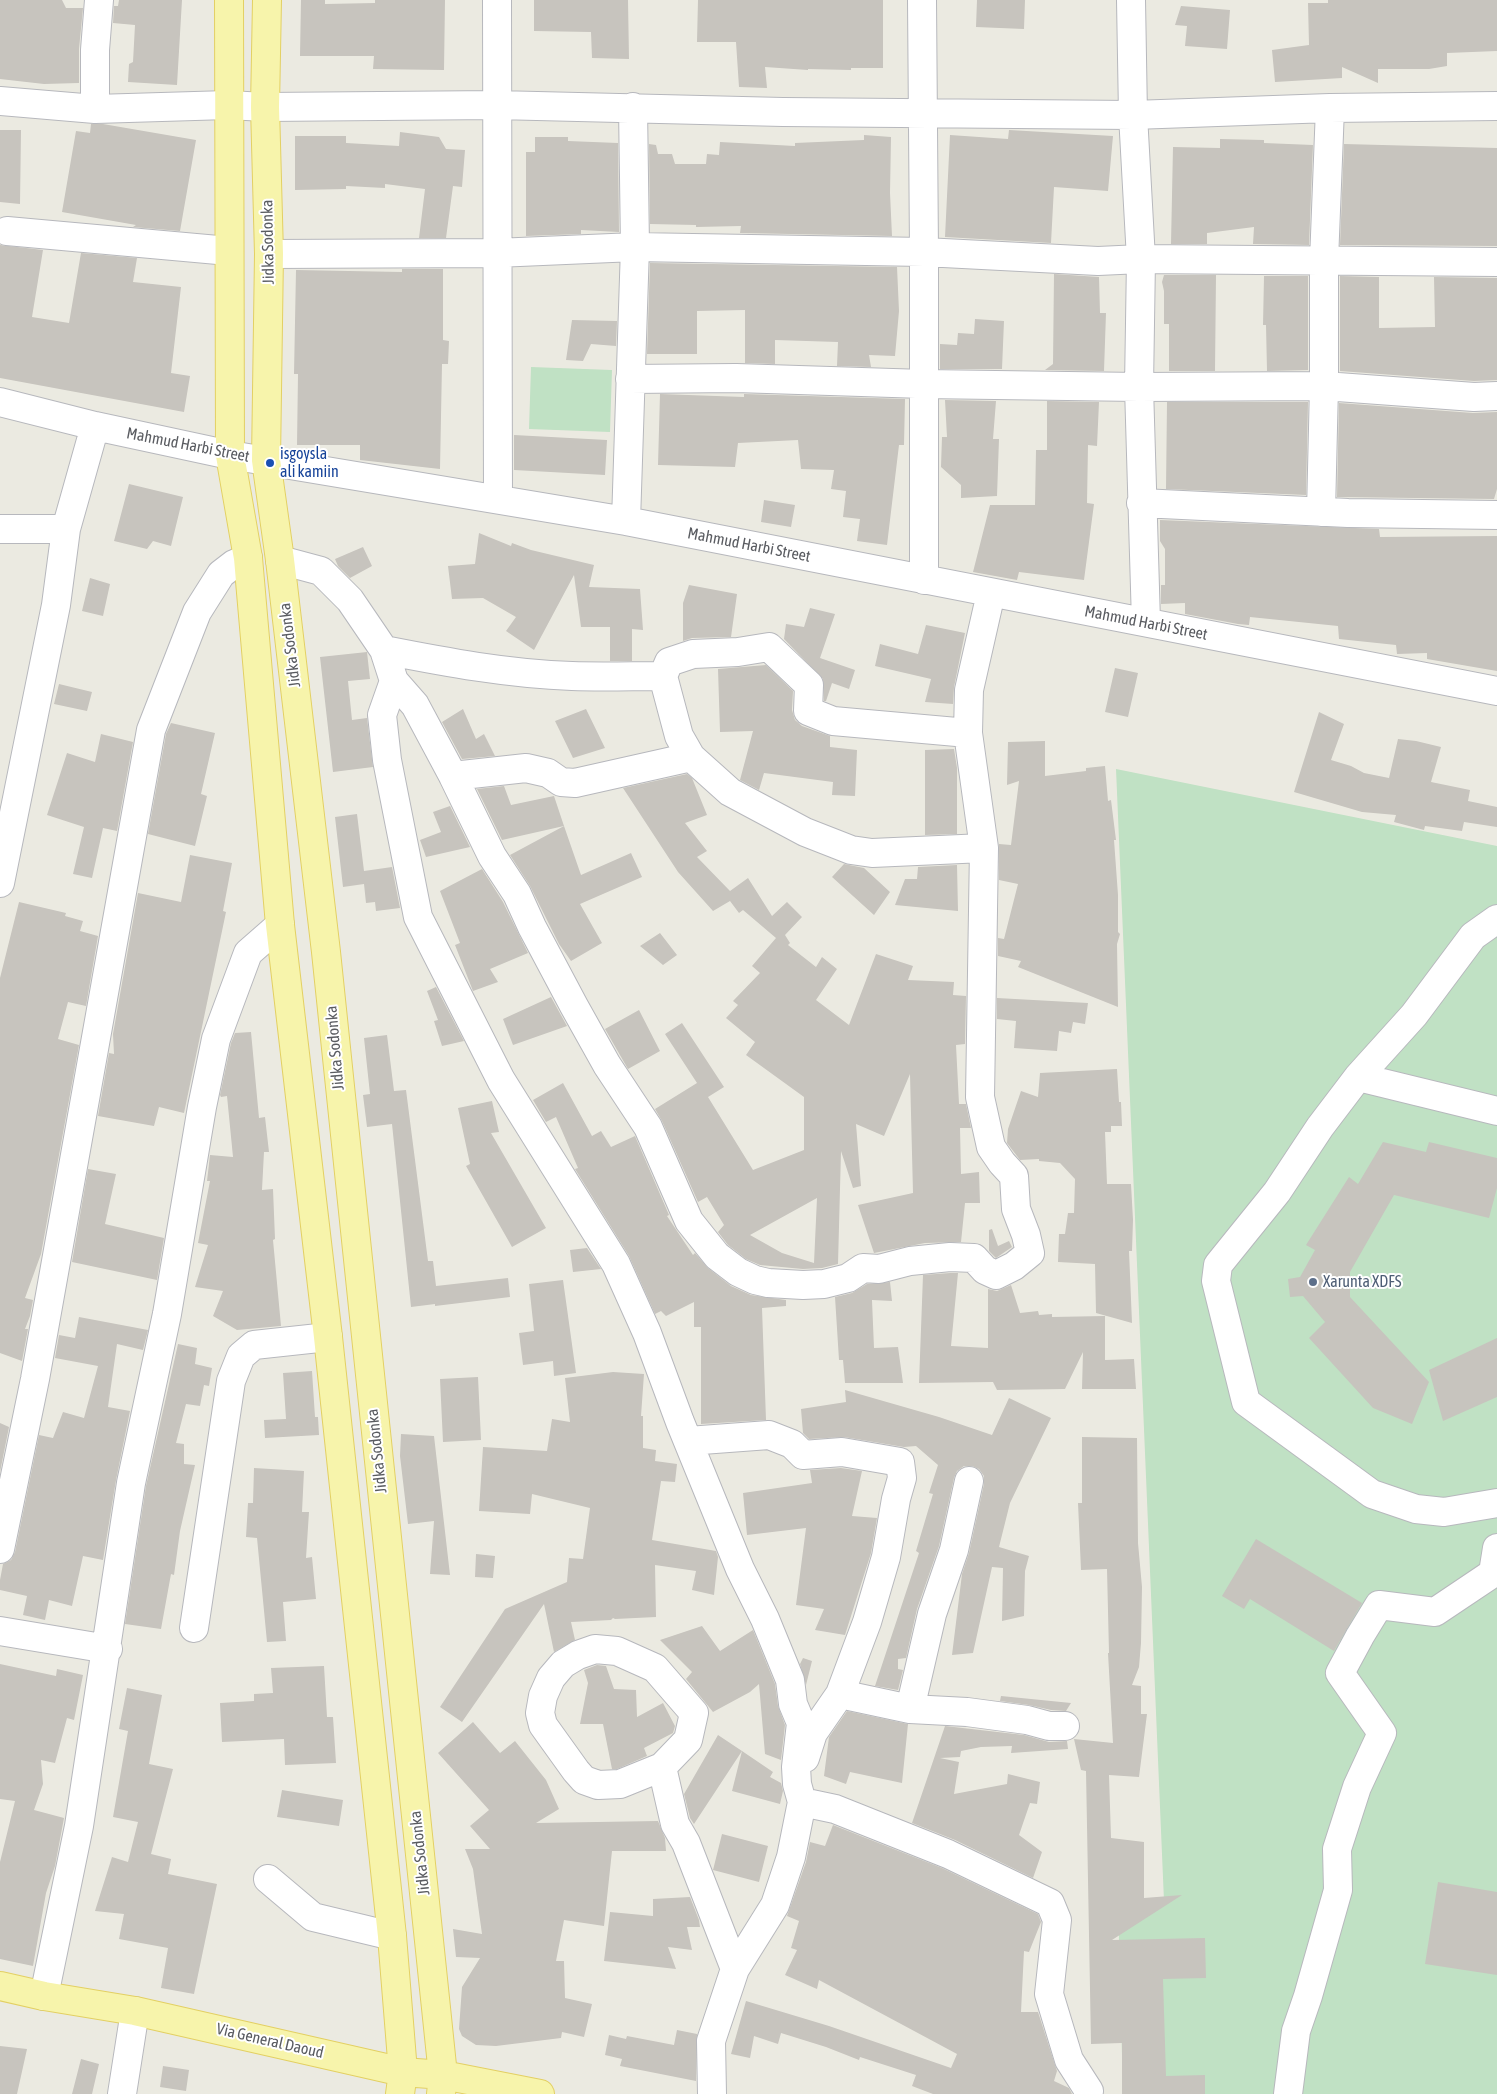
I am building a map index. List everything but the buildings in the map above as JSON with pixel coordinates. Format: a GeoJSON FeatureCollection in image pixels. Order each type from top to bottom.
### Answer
{"type":"FeatureCollection","features":[{"type":"Feature","properties":{"kind":"main road","name":"Jidka Sodonka"},"geometry":{"type":"LineString","coordinates":[[229,0],[230,455],[248,558],[280,925],[328,1336],[392,1936],[402,2083]]}},
{"type":"Feature","properties":{"kind":"main road","name":"Jidka Sodonka"},"geometry":{"type":"LineString","coordinates":[[267,0],[265,107],[269,254],[266,460],[280,560],[326,952],[442,2085]]}},
{"type":"Feature","properties":{"kind":"main road"},"geometry":{"type":"LineString","coordinates":[[301,1097],[339,1092]]}},
{"type":"Feature","properties":{"kind":"main road","name":"Via General Daoud"},"geometry":{"type":"LineString","coordinates":[[0,1986],[44,1996],[135,2011],[402,2083],[540,2094]]}},
{"type":"Feature","properties":{"kind":"street"},"geometry":{"type":"LineString","coordinates":[[95,109],[95,50],[99,0]]}},
{"type":"Feature","properties":{"kind":"street"},"geometry":{"type":"LineString","coordinates":[[497,0],[496,253],[498,499]]}},
{"type":"Feature","properties":{"kind":"street"},"geometry":{"type":"LineString","coordinates":[[922,0],[924,580]]}},
{"type":"Feature","properties":{"kind":"street"},"geometry":{"type":"LineString","coordinates":[[1131,0],[1141,259],[1139,387],[1146,622]]}},
{"type":"Feature","properties":{"kind":"street"},"geometry":{"type":"LineString","coordinates":[[0,102],[95,109],[228,105],[265,107],[496,105],[783,112],[1134,115],[1330,108],[1497,106]]}},
{"type":"Feature","properties":{"kind":"street"},"geometry":{"type":"LineString","coordinates":[[626,521],[635,247],[633,107]]}},
{"type":"Feature","properties":{"kind":"street"},"geometry":{"type":"LineString","coordinates":[[1321,512],[1324,261],[1330,108]]}},
{"type":"Feature","properties":{"kind":"street"},"geometry":{"type":"LineString","coordinates":[[7,231],[229,251]]}},
{"type":"Feature","properties":{"kind":"street"},"geometry":{"type":"LineString","coordinates":[[269,254],[496,253],[635,247],[924,252],[1098,261],[1141,259],[1497,262]]}},
{"type":"Feature","properties":{"kind":"street"},"geometry":{"type":"LineString","coordinates":[[630,379],[736,378],[924,384],[1139,387],[1324,386],[1474,397],[1497,396]]}},
{"type":"Feature","properties":{"kind":"street","name":"Mahmud Harbi Street"},"geometry":{"type":"LineString","coordinates":[[0,402],[95,426],[230,455],[626,521],[1497,691]]}},
{"type":"Feature","properties":{"kind":"street"},"geometry":{"type":"LineString","coordinates":[[0,883],[56,605],[66,529],[95,426]]}},
{"type":"Feature","properties":{"kind":"street"},"geometry":{"type":"LineString","coordinates":[[1141,503],[1321,512],[1497,516]]}},
{"type":"Feature","properties":{"kind":"street"},"geometry":{"type":"LineString","coordinates":[[0,529],[66,529]]}},
{"type":"Feature","properties":{"kind":"street"},"geometry":{"type":"LineString","coordinates":[[0,1549],[35,1379],[151,730],[197,612],[221,574],[234,564],[248,558]]}},
{"type":"Feature","properties":{"kind":"street"},"geometry":{"type":"LineString","coordinates":[[280,560],[321,571],[350,600],[384,650],[394,681],[415,705],[453,776],[492,856],[517,894],[532,927],[574,1006],[648,1127],[689,1221],[724,1262],[755,1280],[768,1283],[803,1285],[824,1284],[848,1278],[863,1268],[879,1269],[910,1261],[950,1257],[974,1258],[985,1270],[996,1275],[1014,1266],[1030,1253],[1026,1235],[1016,1209],[1014,1176],[991,1147],[980,1097],[984,848],[968,733],[969,690],[991,593]]}},
{"type":"Feature","properties":{"kind":"street"},"geometry":{"type":"LineString","coordinates":[[968,733],[833,721],[808,711],[809,685],[769,647],[738,652],[693,654],[669,662],[663,676],[679,736],[691,757],[730,792],[805,832],[852,850],[872,853],[984,848]]}},
{"type":"Feature","properties":{"kind":"street"},"geometry":{"type":"LineString","coordinates":[[384,650],[435,660],[515,671],[571,676],[663,676]]}},
{"type":"Feature","properties":{"kind":"street"},"geometry":{"type":"LineString","coordinates":[[394,681],[382,715],[387,760],[418,917],[501,1080],[616,1264],[647,1333],[664,1382],[740,1569],[765,1619],[790,1680],[793,1704],[801,1723],[796,1767],[800,1793]]}},
{"type":"Feature","properties":{"kind":"street"},"geometry":{"type":"LineString","coordinates":[[453,776],[526,768],[548,773],[561,782],[574,783],[691,757]]}},
{"type":"Feature","properties":{"kind":"street"},"geometry":{"type":"LineString","coordinates":[[1497,919],[1473,936],[1414,1015],[1358,1077],[1320,1127],[1277,1192],[1218,1265],[1216,1281],[1246,1402],[1372,1494],[1416,1509],[1444,1512],[1497,1504]]}},
{"type":"Feature","properties":{"kind":"street"},"geometry":{"type":"LineString","coordinates":[[44,1996],[79,1826],[132,1483],[166,1314],[202,1107],[216,1039],[248,954],[280,925]]}},
{"type":"Feature","properties":{"kind":"street"},"geometry":{"type":"LineString","coordinates":[[1358,1077],[1497,1112]]}},
{"type":"Feature","properties":{"kind":"street"},"geometry":{"type":"LineString","coordinates":[[194,1628],[231,1381],[241,1356],[254,1345],[328,1336]]}},
{"type":"Feature","properties":{"kind":"street"},"geometry":{"type":"LineString","coordinates":[[688,1441],[770,1435],[792,1444],[803,1455],[842,1452],[887,1458],[900,1462],[902,1478],[896,1499],[886,1558],[866,1622],[840,1694],[813,1733],[800,1793],[791,1857],[775,1905],[735,1969],[711,2041],[712,2094]]}},
{"type":"Feature","properties":{"kind":"street"},"geometry":{"type":"LineString","coordinates":[[910,1709],[932,1614],[954,1550],[970,1481]]}},
{"type":"Feature","properties":{"kind":"street"},"geometry":{"type":"LineString","coordinates":[[1288,2094],[1296,2031],[1308,1996],[1338,1890],[1337,1849],[1357,1787],[1382,1733],[1340,1673],[1379,1605],[1435,1612],[1493,1573],[1497,1548]]}},
{"type":"Feature","properties":{"kind":"street"},"geometry":{"type":"LineString","coordinates":[[0,1631],[108,1648]]}},
{"type":"Feature","properties":{"kind":"street"},"geometry":{"type":"LineString","coordinates":[[595,1649],[617,1651],[655,1668],[694,1714],[688,1740],[662,1767],[620,1784],[598,1785],[584,1780],[543,1725],[540,1714],[543,1696],[551,1678],[563,1664],[578,1655],[595,1649]]}},
{"type":"Feature","properties":{"kind":"street"},"geometry":{"type":"LineString","coordinates":[[840,1694],[910,1709],[967,1712],[1028,1720],[1049,1726],[1065,1726]]}},
{"type":"Feature","properties":{"kind":"street"},"geometry":{"type":"LineString","coordinates":[[662,1767],[675,1824],[686,1842],[735,1969]]}},
{"type":"Feature","properties":{"kind":"street"},"geometry":{"type":"LineString","coordinates":[[800,1793],[948,1854],[1050,1903],[1057,1920],[1049,1994],[1068,2060],[1089,2091],[1088,2094]]}},
{"type":"Feature","properties":{"kind":"street"},"geometry":{"type":"LineString","coordinates":[[268,1878],[313,1917],[392,1936]]}},
{"type":"Feature","properties":{"kind":"street"},"geometry":{"type":"LineString","coordinates":[[122,2094],[135,2011]]}},
{"type":"Feature","properties":{"kind":"green space"},"geometry":{"type":"Polygon","coordinates":[[[531,367],[612,370],[610,432],[529,429],[531,367]]]}},
{"type":"Feature","properties":{"kind":"green space"},"geometry":{"type":"Polygon","coordinates":[[[1116,769],[1497,846],[1497,2094],[1123,2094],[1118,1903],[1164,1901],[1116,769]]]}},
{"type":"Feature","properties":{"kind":"place","name":"isgoysla ali kamiin"},"geometry":{"type":"Point","coordinates":[270,463]}},
{"type":"Feature","properties":{"kind":"place","name":"Xarunta XDFS"},"geometry":{"type":"Point","coordinates":[1313,1282]}}]}
